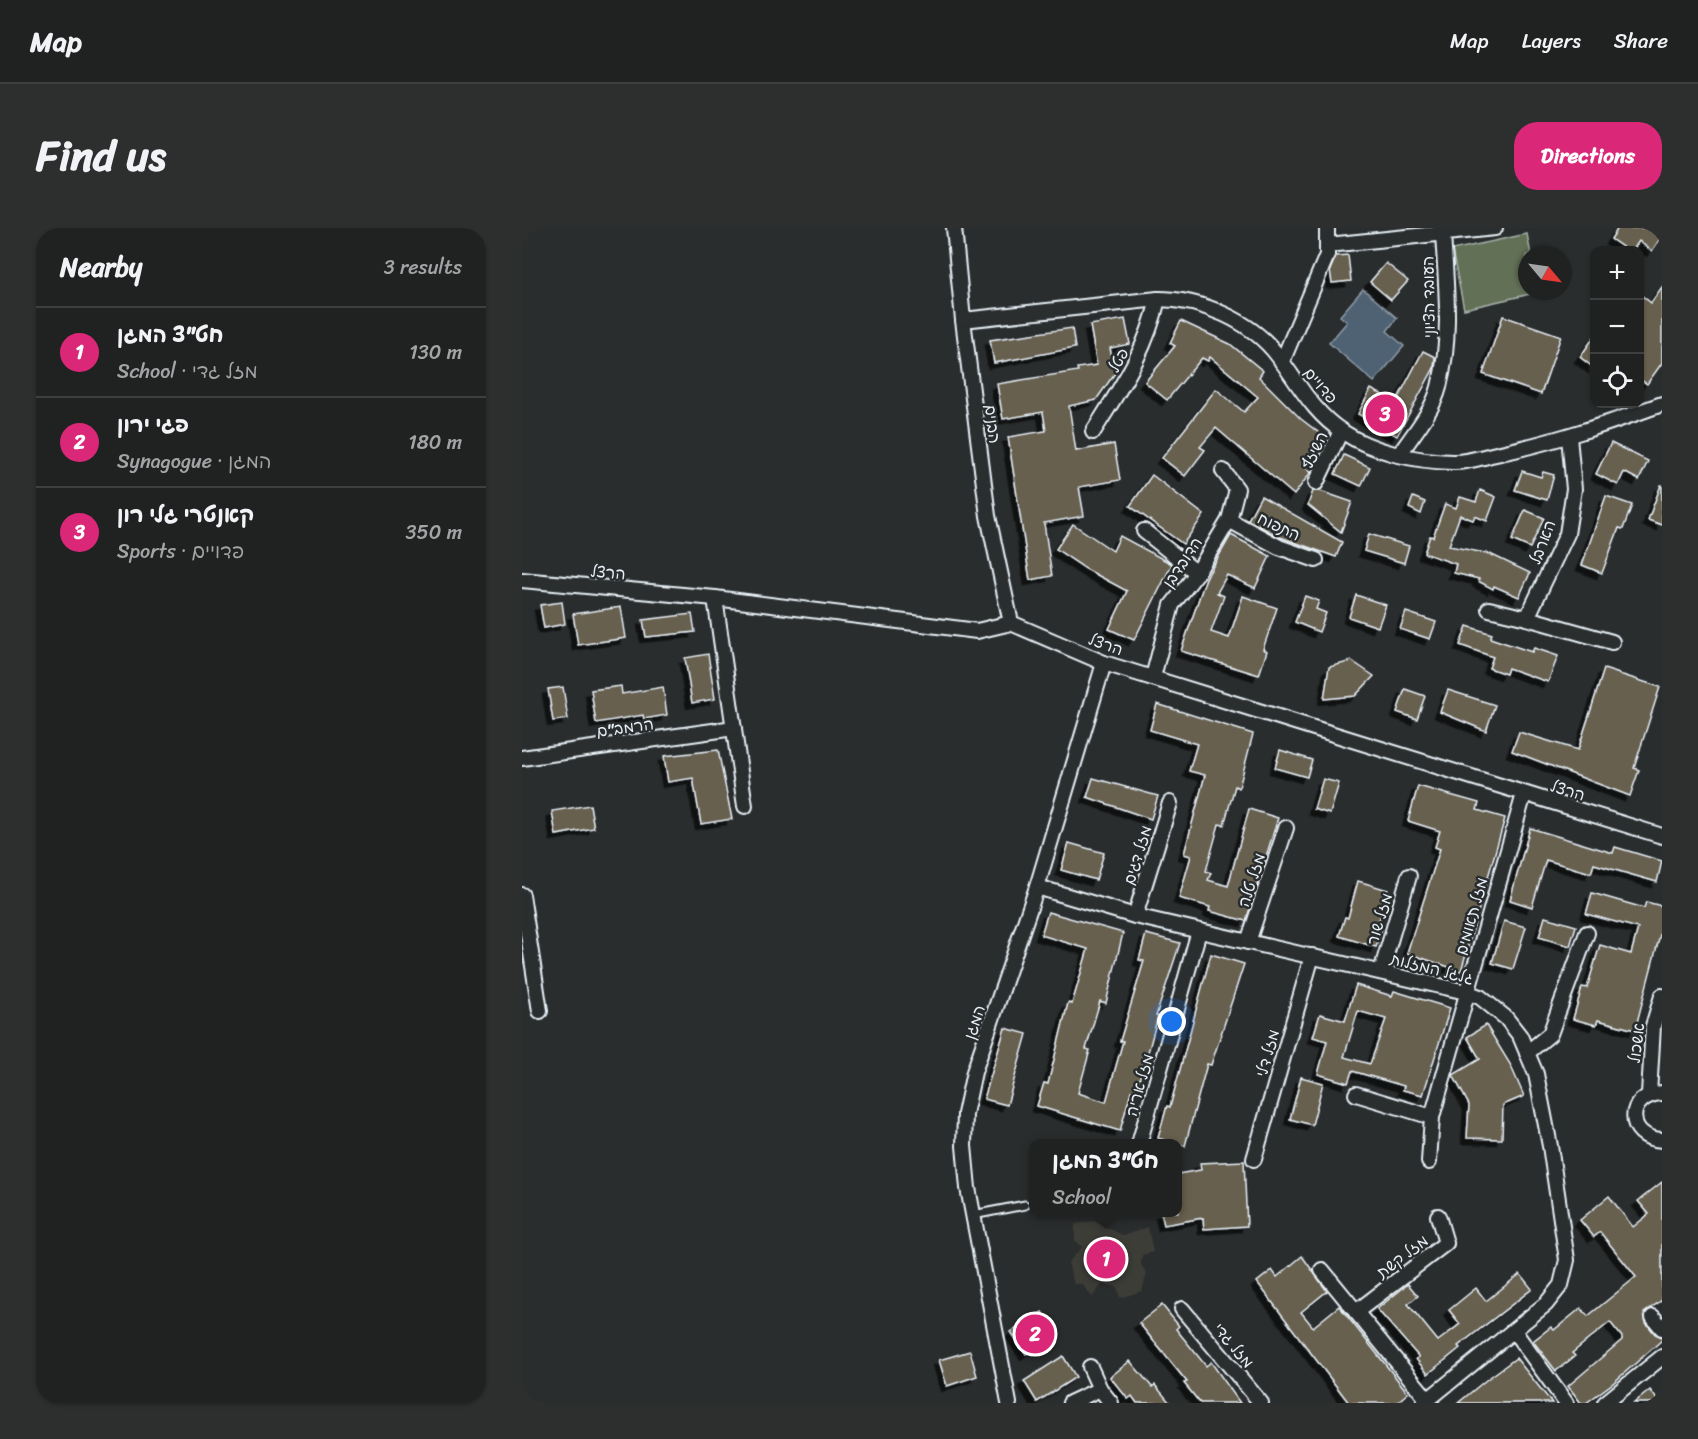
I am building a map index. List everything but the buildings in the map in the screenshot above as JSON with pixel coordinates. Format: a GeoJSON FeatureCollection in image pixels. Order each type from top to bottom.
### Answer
{"type":"FeatureCollection","features":[{"type":"Feature","properties":{"kind":"street","name":"הבנים"},"geometry":{"type":"LineString","coordinates":[[954,228],[963,320],[988,516],[1011,622]]}},
{"type":"Feature","properties":{"kind":"street"},"geometry":{"type":"LineString","coordinates":[[1282,362],[1327,255],[1328,228]]}},
{"type":"Feature","properties":{"kind":"street"},"geometry":{"type":"LineString","coordinates":[[1328,245],[1495,228]]}},
{"type":"Feature","properties":{"kind":"street","name":"העובד הציוני"},"geometry":{"type":"LineString","coordinates":[[1400,455],[1424,419],[1439,388],[1448,328],[1443,234]]}},
{"type":"Feature","properties":{"kind":"street","name":"פדויים"},"geometry":{"type":"LineString","coordinates":[[963,320],[1158,299],[1178,299],[1229,317],[1259,338],[1282,362],[1301,392],[1341,431],[1372,447],[1400,455],[1453,463],[1569,437],[1662,404]]}},
{"type":"Feature","properties":{"kind":"street","name":"פטל"},"geometry":{"type":"LineString","coordinates":[[1093,432],[1134,367],[1151,331],[1158,299]]}},
{"type":"Feature","properties":{"kind":"street","name":"השיזף"},"geometry":{"type":"LineString","coordinates":[[1316,483],[1341,431]]}},
{"type":"Feature","properties":{"kind":"street","name":"הארבל"},"geometry":{"type":"LineString","coordinates":[[1527,618],[1567,534],[1574,489],[1569,437]]}},
{"type":"Feature","properties":{"kind":"street","name":"הדובדבן"},"geometry":{"type":"LineString","coordinates":[[1153,677],[1172,605],[1197,573],[1228,520],[1237,489],[1223,471]]}},
{"type":"Feature","properties":{"kind":"street","name":"התפוח"},"geometry":{"type":"LineString","coordinates":[[1228,520],[1279,547],[1316,560]]}},
{"type":"Feature","properties":{"kind":"street"},"geometry":{"type":"LineString","coordinates":[[1144,531],[1197,573]]}},
{"type":"Feature","properties":{"kind":"street","name":"הרצל"},"geometry":{"type":"LineString","coordinates":[[522,580],[715,598],[977,631],[1011,622],[1104,663],[1662,836]]}},
{"type":"Feature","properties":{"kind":"street"},"geometry":{"type":"LineString","coordinates":[[715,598],[745,806]]}},
{"type":"Feature","properties":{"kind":"street"},"geometry":{"type":"LineString","coordinates":[[1490,609],[1612,642]]}},
{"type":"Feature","properties":{"kind":"street","name":"המגן"},"geometry":{"type":"LineString","coordinates":[[1008,1403],[974,1215],[964,1146],[965,1114],[974,1072],[1037,887],[1104,663]]}},
{"type":"Feature","properties":{"kind":"street","name":"הרמב\"ם"},"geometry":{"type":"LineString","coordinates":[[522,759],[734,728]]}},
{"type":"Feature","properties":{"kind":"street","name":"מזל תאומים"},"geometry":{"type":"LineString","coordinates":[[1429,1162],[1432,1117],[1524,794]]}},
{"type":"Feature","properties":{"kind":"street","name":"מזל דגים"},"geometry":{"type":"LineString","coordinates":[[1135,916],[1170,803]]}},
{"type":"Feature","properties":{"kind":"street","name":"מזל טלה"},"geometry":{"type":"LineString","coordinates":[[1248,942],[1286,828]]}},
{"type":"Feature","properties":{"kind":"street","name":"מזל שור"},"geometry":{"type":"LineString","coordinates":[[1381,972],[1409,876]]}},
{"type":"Feature","properties":{"kind":"street","name":"גלגל המזלות"},"geometry":{"type":"LineString","coordinates":[[1037,887],[1199,932],[1466,992],[1480,997],[1506,1018],[1520,1036],[1536,1074],[1550,1146],[1567,1260],[1561,1285],[1546,1304],[1426,1402]]}},
{"type":"Feature","properties":{"kind":"street"},"geometry":{"type":"LineString","coordinates":[[522,895],[540,1011]]}},
{"type":"Feature","properties":{"kind":"street","name":"מזל אריה"},"geometry":{"type":"LineString","coordinates":[[1140,1139],[1199,932]]}},
{"type":"Feature","properties":{"kind":"street"},"geometry":{"type":"LineString","coordinates":[[1527,1053],[1550,1034],[1587,933]]}},
{"type":"Feature","properties":{"kind":"street","name":"מזל דלי"},"geometry":{"type":"LineString","coordinates":[[1254,1160],[1312,957]]}},
{"type":"Feature","properties":{"kind":"street","name":"אשכול"},"geometry":{"type":"LineString","coordinates":[[1656,1094],[1653,1026],[1662,996]]}},
{"type":"Feature","properties":{"kind":"street"},"geometry":{"type":"LineString","coordinates":[[1356,1094],[1432,1117]]}},
{"type":"Feature","properties":{"kind":"street"},"geometry":{"type":"LineString","coordinates":[[1656,1094],[1637,1106],[1635,1123],[1643,1135],[1650,1139],[1662,1140]]}},
{"type":"Feature","properties":{"kind":"street","name":"מזל קשת"},"geometry":{"type":"LineString","coordinates":[[1356,1312],[1446,1243],[1438,1216]]}},
{"type":"Feature","properties":{"kind":"street"},"geometry":{"type":"LineString","coordinates":[[1322,1269],[1426,1402]]}},
{"type":"Feature","properties":{"kind":"street","name":"מזל גדי"},"geometry":{"type":"LineString","coordinates":[[1182,1309],[1261,1403]]}},
{"type":"Feature","properties":{"kind":"street"},"geometry":{"type":"LineString","coordinates":[[1653,1317],[1662,1328]]}},
{"type":"Feature","properties":{"kind":"street"},"geometry":{"type":"LineString","coordinates":[[1514,1331],[1566,1403]]}},
{"type":"Feature","properties":{"kind":"street"},"geometry":{"type":"LineString","coordinates":[[1605,1403],[1662,1357]]}},
{"type":"Feature","properties":{"kind":"street"},"geometry":{"type":"LineString","coordinates":[[1090,1367],[1100,1389],[1111,1403]]}},
{"type":"Feature","properties":{"kind":"street"},"geometry":{"type":"LineString","coordinates":[[1070,1403],[1100,1389]]}},
{"type":"Feature","properties":{"kind":"lane"},"geometry":{"type":"LineString","coordinates":[[974,1215],[1024,1205]]}},
{"type":"Feature","properties":{"kind":"shaded area"},"geometry":{"type":"Polygon","coordinates":[[[1094,1221],[1124,1236],[1148,1227],[1153,1252],[1142,1255],[1141,1265],[1147,1273],[1142,1291],[1120,1298],[1117,1287],[1103,1284],[1092,1297],[1082,1284],[1074,1284],[1068,1263],[1082,1247],[1075,1240],[1075,1224],[1094,1221]]]}},
{"type":"Feature","properties":{"kind":"green space"},"geometry":{"type":"Polygon","coordinates":[[[1527,234],[1529,246],[1518,246],[1518,297],[1464,309],[1452,250],[1527,234]]]}},
{"type":"Feature","properties":{"kind":"water"},"geometry":{"type":"Polygon","coordinates":[[[1363,289],[1397,318],[1387,331],[1404,346],[1374,382],[1329,343],[1347,322],[1340,316],[1363,289]]]}},
{"type":"Feature","properties":{"kind":"place","name":"קאנטרי גלי רון"},"geometry":{"type":"Point","coordinates":[1385,414]}},
{"type":"Feature","properties":{"kind":"place","name":"חט\"צ המגן"},"geometry":{"type":"Point","coordinates":[1106,1259]}},
{"type":"Feature","properties":{"kind":"place","name":"פגי ירון"},"geometry":{"type":"Point","coordinates":[1035,1334]}}]}
